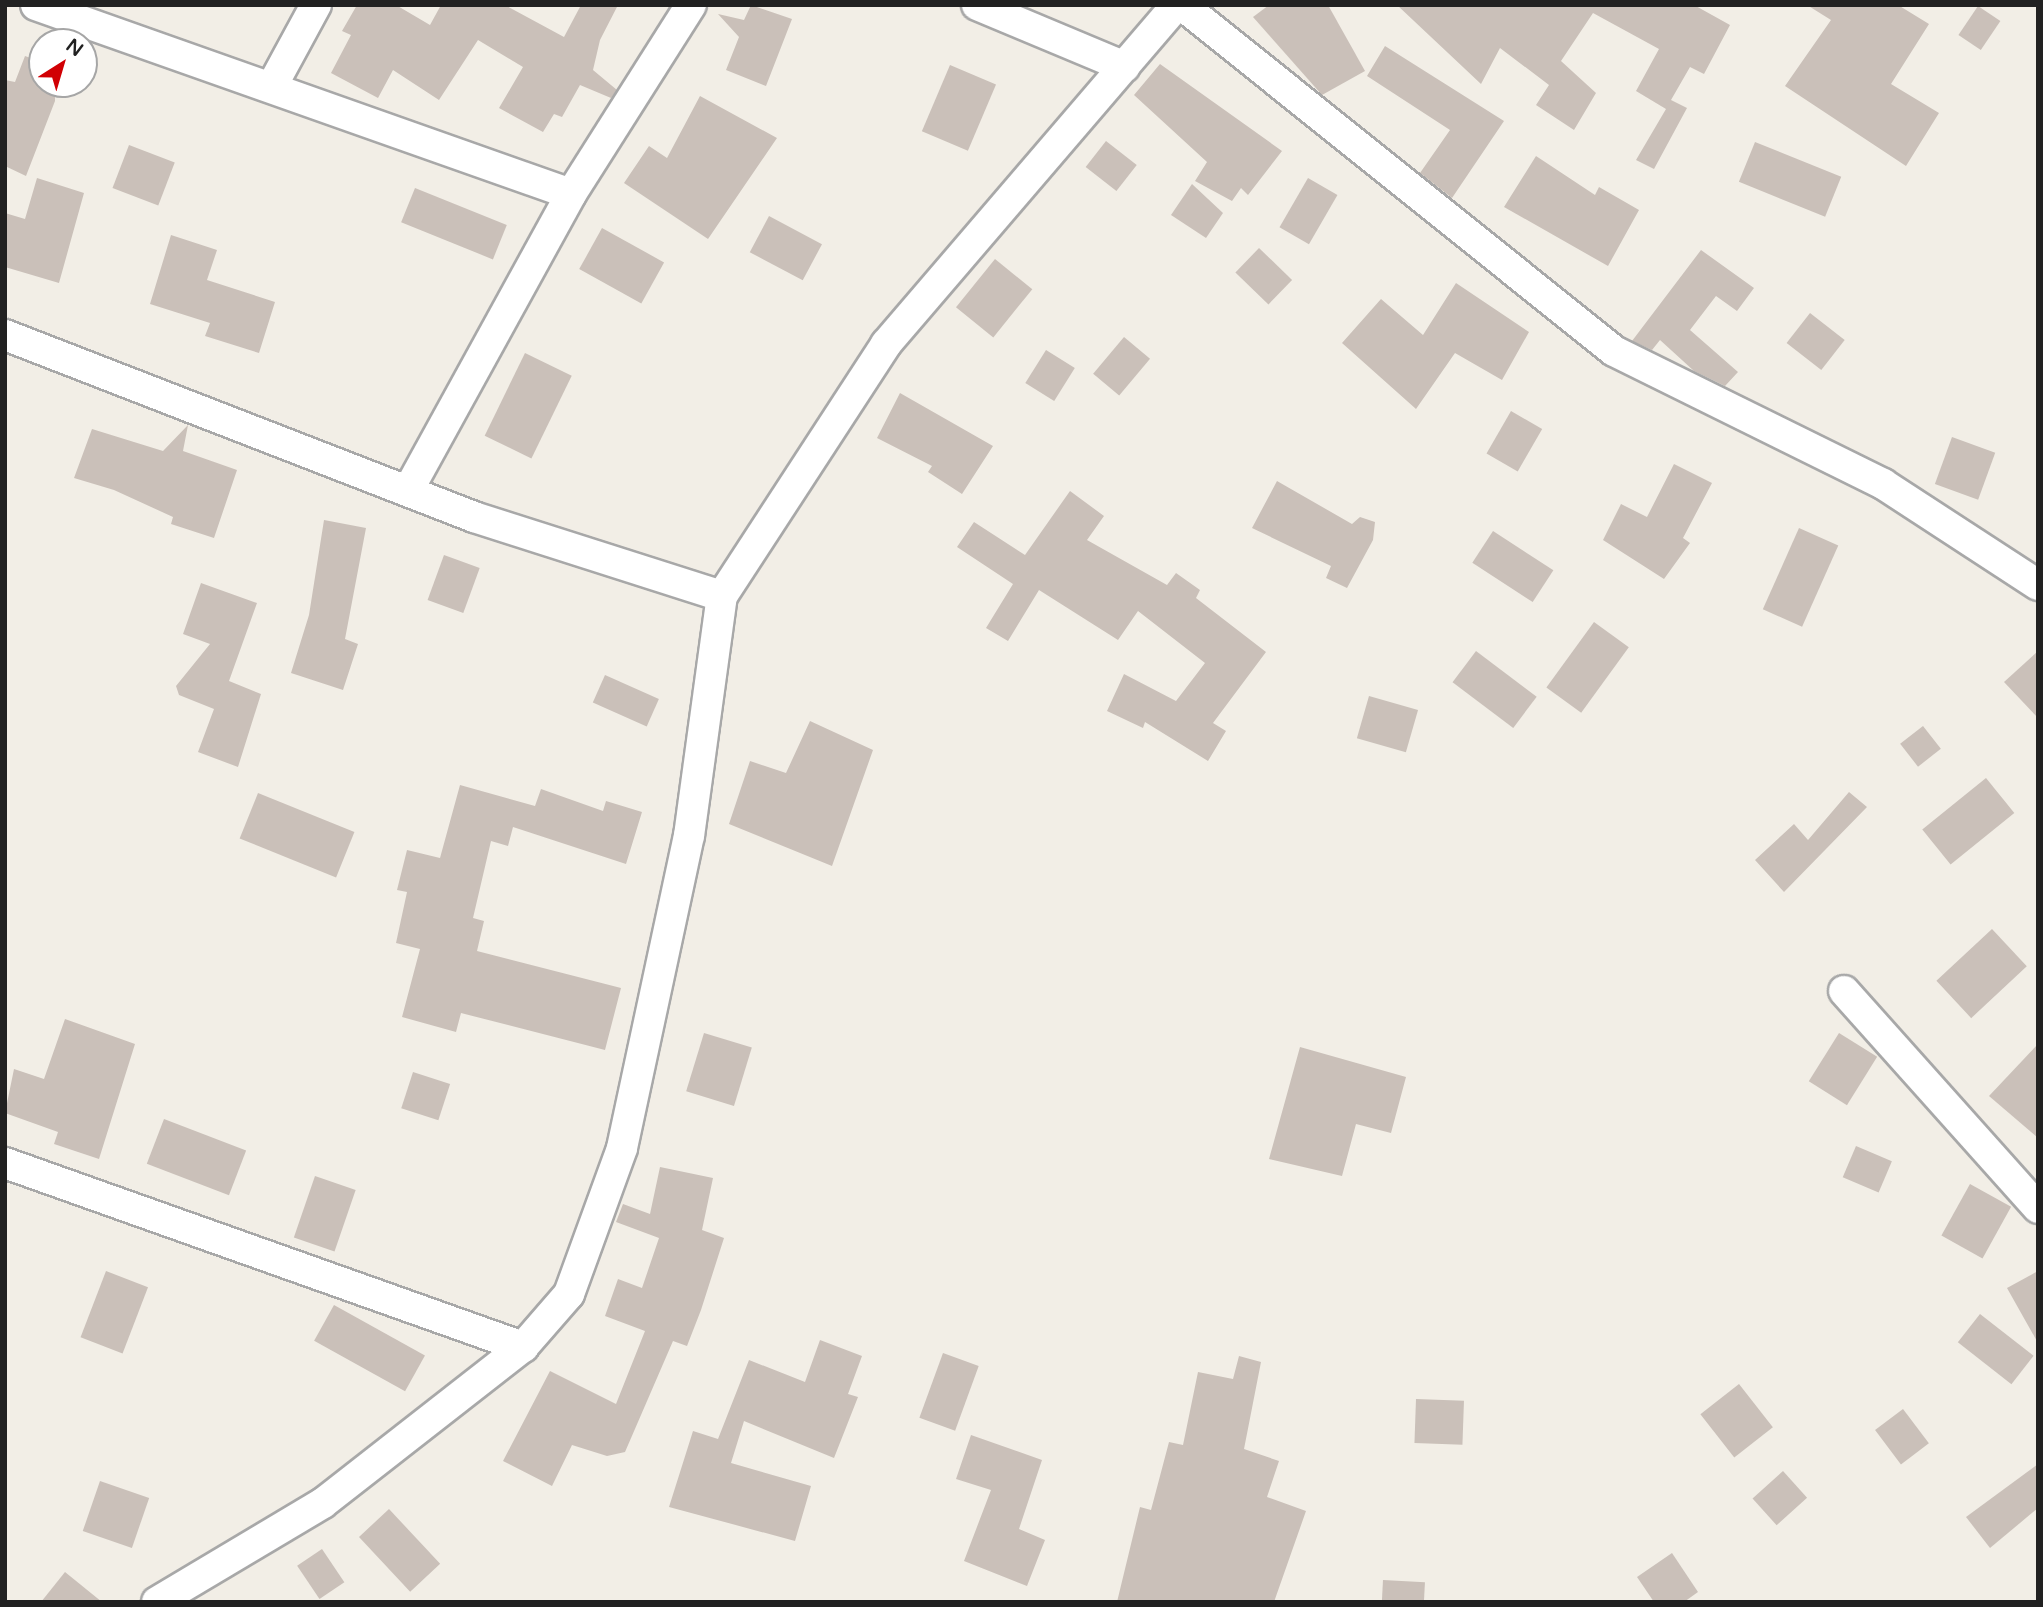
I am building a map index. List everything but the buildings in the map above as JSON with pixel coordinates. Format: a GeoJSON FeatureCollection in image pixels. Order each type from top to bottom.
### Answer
{"type":"FeatureCollection","features":[{"type":"Feature","properties":{"kind":"street"},"geometry":{"type":"LineString","coordinates":[[36,5],[272,86],[571,194]]}},
{"type":"Feature","properties":{"kind":"street"},"geometry":{"type":"LineString","coordinates":[[272,86],[316,5]]}},
{"type":"Feature","properties":{"kind":"street"},"geometry":{"type":"LineString","coordinates":[[410,487],[571,194],[691,5]]}},
{"type":"Feature","properties":{"kind":"street"},"geometry":{"type":"LineString","coordinates":[[977,5],[1125,66]]}},
{"type":"Feature","properties":{"kind":"street"},"geometry":{"type":"LineString","coordinates":[[157,1602],[323,1503],[523,1347],[569,1294],[622,1149],[689,836],[722,596],[886,344],[1179,5],[1614,351],[1883,484],[2038,585]]}},
{"type":"Feature","properties":{"kind":"street"},"geometry":{"type":"LineString","coordinates":[[5,335],[410,487],[474,517],[722,596]]}},
{"type":"Feature","properties":{"kind":"street"},"geometry":{"type":"LineString","coordinates":[[1844,992],[2038,1208]]}},
{"type":"Feature","properties":{"kind":"street"},"geometry":{"type":"LineString","coordinates":[[5,1163],[523,1347]]}}]}
